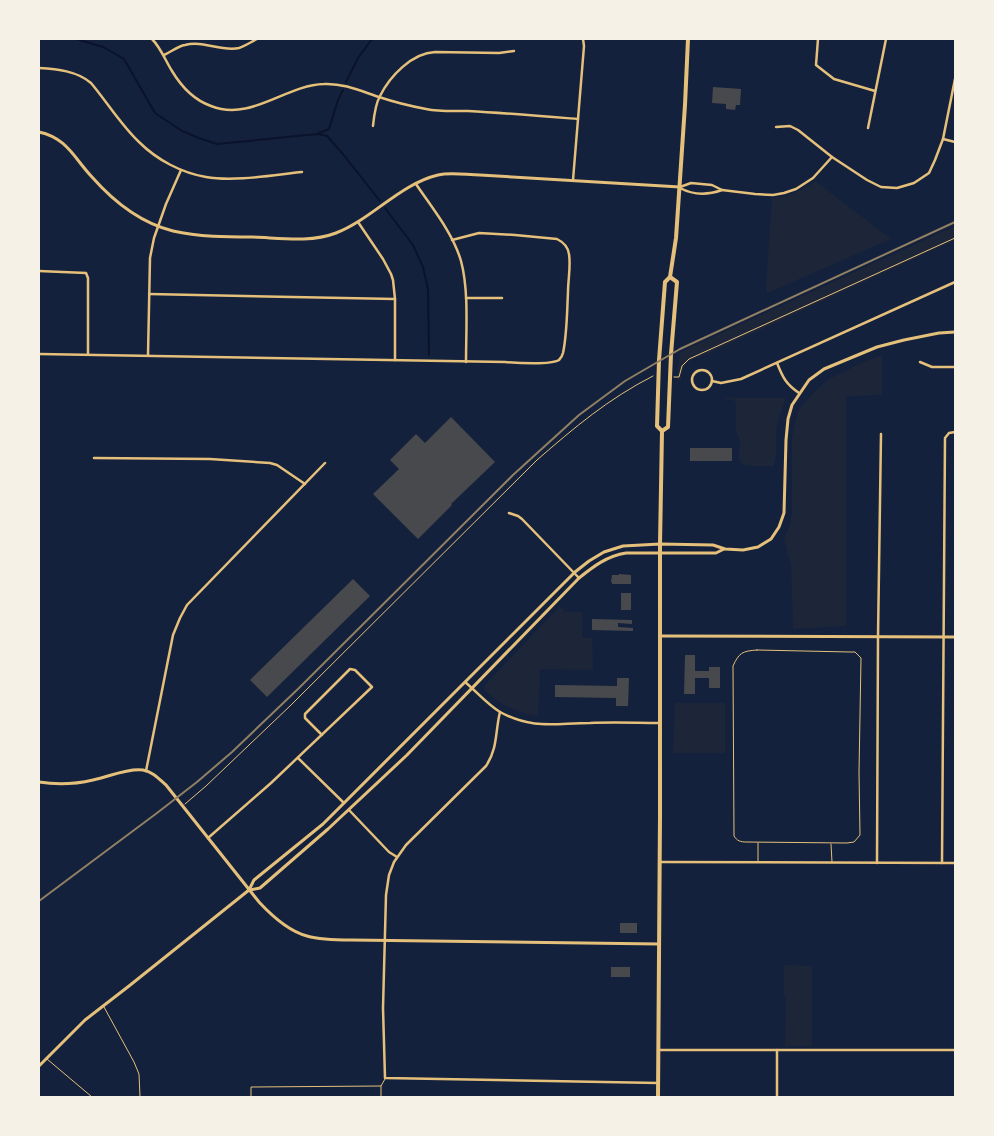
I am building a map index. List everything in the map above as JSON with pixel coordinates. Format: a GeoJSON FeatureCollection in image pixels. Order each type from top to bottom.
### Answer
{"type":"FeatureCollection","features":[{"type":"Feature","properties":{"kind":"main road"},"geometry":{"type":"LineString","coordinates":[[658,1097],[662,431],[657,426],[658,376],[665,282],[670,277],[676,238],[688,39]]}},
{"type":"Feature","properties":{"kind":"main road"},"geometry":{"type":"LineString","coordinates":[[662,431],[668,427],[671,354],[677,282],[670,277]]}},
{"type":"Feature","properties":{"kind":"street"},"geometry":{"type":"LineString","coordinates":[[152,39],[184,87],[200,101],[218,108],[236,110],[264,104],[310,86],[339,84],[398,103],[428,110],[578,119]]}},
{"type":"Feature","properties":{"kind":"street"},"geometry":{"type":"LineString","coordinates":[[164,55],[186,44],[234,48],[241,47],[256,39]]}},
{"type":"Feature","properties":{"kind":"street"},"geometry":{"type":"LineString","coordinates":[[573,180],[583,39]]}},
{"type":"Feature","properties":{"kind":"street"},"geometry":{"type":"LineString","coordinates":[[818,39],[816,65],[834,79],[876,91]]}},
{"type":"Feature","properties":{"kind":"street"},"geometry":{"type":"LineString","coordinates":[[868,128],[886,39]]}},
{"type":"Feature","properties":{"kind":"street"},"geometry":{"type":"LineString","coordinates":[[373,126],[379,97],[405,65],[418,56],[435,52],[514,51]]}},
{"type":"Feature","properties":{"kind":"street"},"geometry":{"type":"LineString","coordinates":[[39,68],[63,71],[86,79],[140,144],[180,170],[208,178],[224,179],[302,172]]}},
{"type":"Feature","properties":{"kind":"street"},"geometry":{"type":"LineString","coordinates":[[776,127],[790,126],[798,130],[832,157],[867,180],[881,187],[897,188],[914,183],[929,173],[943,139],[955,79]]}},
{"type":"Feature","properties":{"kind":"street"},"geometry":{"type":"LineString","coordinates":[[39,132],[53,136],[66,145],[109,196],[142,219],[173,231],[211,236],[304,239],[328,235],[343,230],[416,184],[438,175],[448,174],[573,180],[680,188],[688,192],[711,194],[722,190]]}},
{"type":"Feature","properties":{"kind":"street"},"geometry":{"type":"LineString","coordinates":[[943,139],[955,142]]}},
{"type":"Feature","properties":{"kind":"street"},"geometry":{"type":"LineString","coordinates":[[680,188],[691,183],[712,186],[722,190],[755,194],[773,195],[784,193],[805,184],[832,157]]}},
{"type":"Feature","properties":{"kind":"street"},"geometry":{"type":"LineString","coordinates":[[148,355],[150,258],[158,226],[180,170]]}},
{"type":"Feature","properties":{"kind":"street"},"geometry":{"type":"LineString","coordinates":[[416,184],[452,240],[462,265],[465,298],[466,362]]}},
{"type":"Feature","properties":{"kind":"street"},"geometry":{"type":"LineString","coordinates":[[357,221],[393,280],[395,299],[395,360]]}},
{"type":"Feature","properties":{"kind":"street"},"geometry":{"type":"LineString","coordinates":[[39,354],[543,363],[557,361],[562,357],[566,328],[569,264],[569,252],[565,245],[560,240],[541,237],[479,233],[452,240]]}},
{"type":"Feature","properties":{"kind":"street"},"geometry":{"type":"LineString","coordinates":[[39,272],[86,273],[88,278],[88,355]]}},
{"type":"Feature","properties":{"kind":"street"},"geometry":{"type":"LineString","coordinates":[[712,381],[721,382],[741,379],[955,282]]}},
{"type":"Feature","properties":{"kind":"street"},"geometry":{"type":"LineString","coordinates":[[148,294],[395,299]]}},
{"type":"Feature","properties":{"kind":"street"},"geometry":{"type":"LineString","coordinates":[[465,298],[502,298]]}},
{"type":"Feature","properties":{"kind":"street"},"geometry":{"type":"LineString","coordinates":[[39,1066],[85,1020],[249,890],[254,880],[323,824],[575,572],[604,552],[623,546],[660,544],[713,545],[725,549],[743,550],[758,547],[771,539],[779,527],[784,513],[788,419],[792,405],[809,380],[824,369],[877,347],[939,333],[955,332]]}},
{"type":"Feature","properties":{"kind":"street"},"geometry":{"type":"LineString","coordinates":[[920,362],[932,367],[955,367]]}},
{"type":"Feature","properties":{"kind":"street"},"geometry":{"type":"LineString","coordinates":[[777,363],[785,381],[799,394]]}},
{"type":"Feature","properties":{"kind":"street"},"geometry":{"type":"LineString","coordinates":[[703,370],[710,374],[712,381],[708,389],[702,390],[694,387],[692,378],[695,373],[703,370]]}},
{"type":"Feature","properties":{"kind":"street"},"geometry":{"type":"LineString","coordinates":[[942,863],[945,438],[955,432]]}},
{"type":"Feature","properties":{"kind":"street"},"geometry":{"type":"LineString","coordinates":[[877,863],[878,637],[882,434]]}},
{"type":"Feature","properties":{"kind":"street"},"geometry":{"type":"LineString","coordinates":[[94,458],[210,459],[270,463],[277,464],[305,484]]}},
{"type":"Feature","properties":{"kind":"street"},"geometry":{"type":"LineString","coordinates":[[146,771],[173,635],[183,612],[325,464]]}},
{"type":"Feature","properties":{"kind":"street"},"geometry":{"type":"LineString","coordinates":[[509,513],[522,519],[579,578]]}},
{"type":"Feature","properties":{"kind":"street"},"geometry":{"type":"LineString","coordinates":[[249,890],[260,888],[328,829],[407,756],[579,578],[596,564],[617,554],[716,553],[725,549]]}},
{"type":"Feature","properties":{"kind":"street"},"geometry":{"type":"LineString","coordinates":[[660,636],[955,637]]}},
{"type":"Feature","properties":{"kind":"street"},"geometry":{"type":"LineString","coordinates":[[208,838],[271,783],[372,688],[355,670],[350,669],[305,714],[305,718],[322,735]]}},
{"type":"Feature","properties":{"kind":"street"},"geometry":{"type":"LineString","coordinates":[[465,682],[500,712],[520,720],[541,725],[660,723]]}},
{"type":"Feature","properties":{"kind":"street"},"geometry":{"type":"LineString","coordinates":[[500,712],[495,749],[486,766],[406,845],[397,857],[389,875],[386,888],[383,1009],[385,1078],[658,1083]]}},
{"type":"Feature","properties":{"kind":"street"},"geometry":{"type":"LineString","coordinates":[[298,758],[388,852],[397,857]]}},
{"type":"Feature","properties":{"kind":"street"},"geometry":{"type":"LineString","coordinates":[[39,782],[74,784],[133,770],[152,773],[159,778],[259,902],[274,917],[289,928],[307,936],[327,940],[659,944]]}},
{"type":"Feature","properties":{"kind":"street"},"geometry":{"type":"LineString","coordinates":[[660,862],[955,864]]}},
{"type":"Feature","properties":{"kind":"street"},"geometry":{"type":"LineString","coordinates":[[659,1050],[955,1050]]}},
{"type":"Feature","properties":{"kind":"street"},"geometry":{"type":"LineString","coordinates":[[777,1050],[777,1097]]}},
{"type":"Feature","properties":{"kind":"lane"},"geometry":{"type":"LineString","coordinates":[[746,651],[855,652],[861,658],[860,835],[854,842],[758,842],[740,842],[734,836],[733,666],[737,658],[746,651]]}},
{"type":"Feature","properties":{"kind":"lane"},"geometry":{"type":"LineString","coordinates":[[758,842],[758,862]]}},
{"type":"Feature","properties":{"kind":"lane"},"geometry":{"type":"LineString","coordinates":[[832,843],[832,862]]}},
{"type":"Feature","properties":{"kind":"lane"},"geometry":{"type":"LineString","coordinates":[[104,1006],[139,1074],[140,1097]]}},
{"type":"Feature","properties":{"kind":"lane"},"geometry":{"type":"LineString","coordinates":[[46,1059],[92,1097]]}},
{"type":"Feature","properties":{"kind":"lane"},"geometry":{"type":"LineString","coordinates":[[381,1097],[381,1086],[385,1078]]}},
{"type":"Feature","properties":{"kind":"lane"},"geometry":{"type":"LineString","coordinates":[[251,1097],[251,1087],[381,1086]]}},
{"type":"Feature","properties":{"kind":"path"},"geometry":{"type":"LineString","coordinates":[[671,376],[679,377],[682,366],[689,359],[955,238]]}},
{"type":"Feature","properties":{"kind":"path"},"geometry":{"type":"LineString","coordinates":[[182,806],[206,786],[290,706],[537,460],[598,409],[654,375],[658,376]]}},
{"type":"Feature","properties":{"kind":"shaded area"},"geometry":{"type":"Polygon","coordinates":[[[815,181],[891,239],[767,293],[772,198],[795,192],[815,181]]]}},
{"type":"Feature","properties":{"kind":"shaded area"},"geometry":{"type":"Polygon","coordinates":[[[955,226],[955,240],[710,353],[693,359],[684,367],[681,380],[677,380],[680,352],[955,226]]]}},
{"type":"Feature","properties":{"kind":"shaded area"},"geometry":{"type":"Polygon","coordinates":[[[882,355],[882,395],[846,396],[846,626],[793,629],[791,565],[784,538],[790,525],[792,511],[792,437],[798,411],[810,396],[829,379],[882,355]]]}},
{"type":"Feature","properties":{"kind":"shaded area"},"geometry":{"type":"Polygon","coordinates":[[[724,398],[786,398],[776,433],[774,466],[750,466],[744,465],[741,462],[739,458],[740,440],[736,431],[736,403],[734,400],[724,398]]]}},
{"type":"Feature","properties":{"kind":"shaded area"},"geometry":{"type":"Polygon","coordinates":[[[560,606],[565,612],[582,612],[582,638],[592,638],[593,670],[540,669],[538,716],[524,713],[501,703],[484,689],[486,684],[560,606]]]}},
{"type":"Feature","properties":{"kind":"shaded area"},"geometry":{"type":"Polygon","coordinates":[[[675,703],[725,703],[725,753],[673,753],[675,703]]]}},
{"type":"Feature","properties":{"kind":"shaded area"},"geometry":{"type":"Polygon","coordinates":[[[784,965],[812,966],[812,1046],[785,1046],[786,996],[784,995],[784,965]]]}},
{"type":"Feature","properties":{"kind":"building"},"geometry":{"type":"Polygon","coordinates":[[[713,87],[741,89],[740,105],[736,105],[735,110],[726,109],[726,104],[712,103],[713,87]]]}},
{"type":"Feature","properties":{"kind":"building"},"geometry":{"type":"Polygon","coordinates":[[[451,417],[495,462],[418,539],[373,494],[399,469],[390,460],[416,434],[425,443],[451,417]]]}},
{"type":"Feature","properties":{"kind":"building"},"geometry":{"type":"Polygon","coordinates":[[[690,448],[732,448],[732,461],[690,461],[690,448]]]}},
{"type":"Feature","properties":{"kind":"building"},"geometry":{"type":"Polygon","coordinates":[[[612,575],[631,575],[631,584],[612,584],[612,575]]]}},
{"type":"Feature","properties":{"kind":"building"},"geometry":{"type":"Polygon","coordinates":[[[353,579],[370,596],[267,697],[250,680],[353,579]]]}},
{"type":"Feature","properties":{"kind":"building"},"geometry":{"type":"Polygon","coordinates":[[[621,593],[631,593],[631,610],[621,610],[621,593]]]}},
{"type":"Feature","properties":{"kind":"building"},"geometry":{"type":"Polygon","coordinates":[[[592,619],[632,620],[632,624],[618,623],[618,627],[633,628],[633,631],[592,630],[592,619]]]}},
{"type":"Feature","properties":{"kind":"building"},"geometry":{"type":"Polygon","coordinates":[[[685,655],[695,655],[695,671],[709,671],[709,667],[720,667],[720,688],[709,688],[709,678],[695,678],[695,694],[684,694],[685,655]]]}},
{"type":"Feature","properties":{"kind":"building"},"geometry":{"type":"Polygon","coordinates":[[[617,678],[629,678],[628,706],[616,706],[616,698],[555,697],[555,685],[617,686],[617,678]]]}},
{"type":"Feature","properties":{"kind":"building"},"geometry":{"type":"Polygon","coordinates":[[[620,923],[637,923],[637,933],[620,933],[620,923]]]}},
{"type":"Feature","properties":{"kind":"building"},"geometry":{"type":"Polygon","coordinates":[[[611,967],[630,967],[630,977],[611,977],[611,967]]]}},
{"type":"Feature","properties":{"kind":"waterway"},"geometry":{"type":"LineString","coordinates":[[76,39],[103,47],[124,59],[155,113],[182,131],[199,138],[217,144],[318,134],[327,136],[380,201]]}},
{"type":"Feature","properties":{"kind":"waterway"},"geometry":{"type":"LineString","coordinates":[[346,82],[358,58],[372,39]]}},
{"type":"Feature","properties":{"kind":"waterway"},"geometry":{"type":"LineString","coordinates":[[319,133],[329,129],[343,90]]}},
{"type":"Feature","properties":{"kind":"waterway"},"geometry":{"type":"LineString","coordinates":[[385,208],[413,245],[423,267],[428,289],[429,355]]}},
{"type":"Feature","properties":{"kind":"railway"},"geometry":{"type":"LineString","coordinates":[[39,901],[157,813],[232,752],[513,475],[579,415],[625,381],[680,349],[955,222]]}}]}
